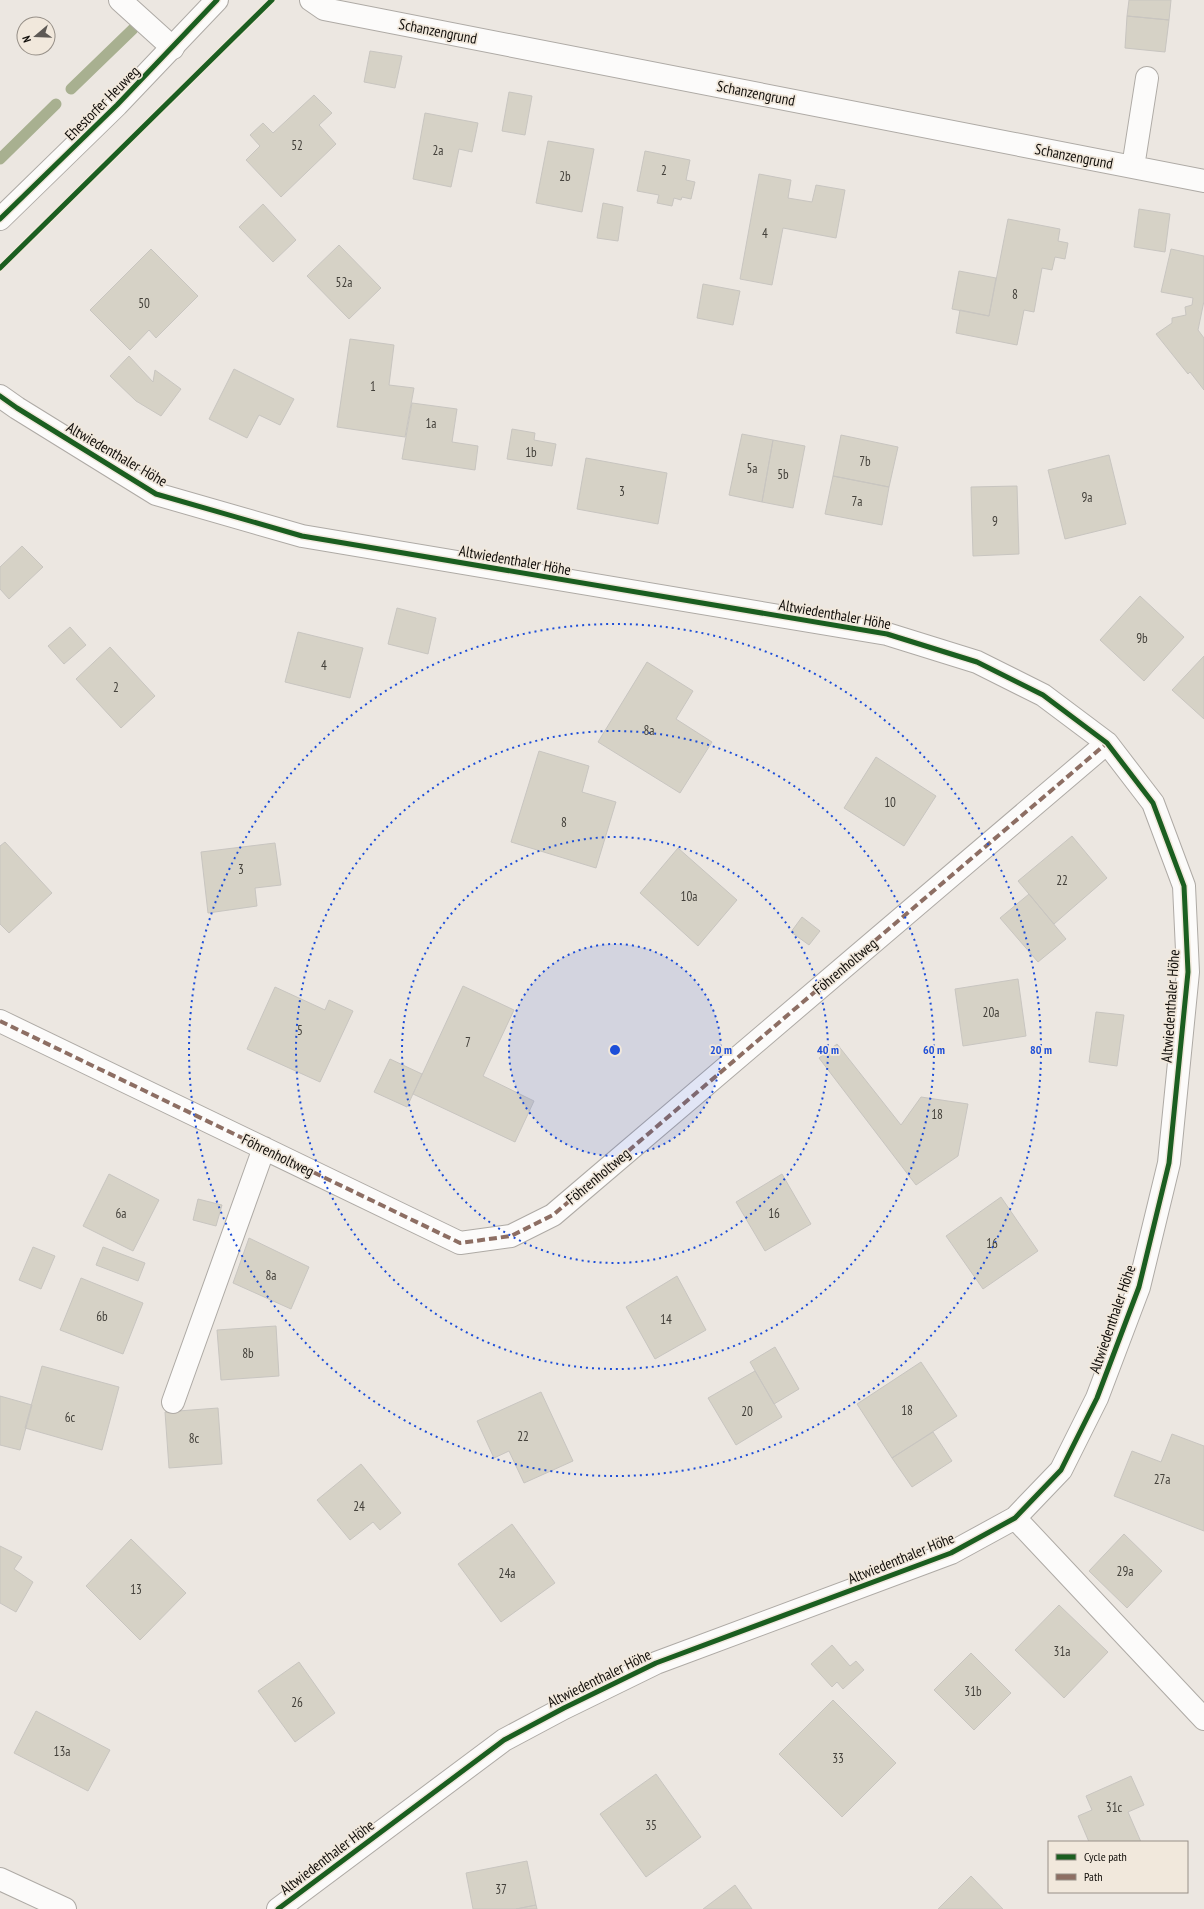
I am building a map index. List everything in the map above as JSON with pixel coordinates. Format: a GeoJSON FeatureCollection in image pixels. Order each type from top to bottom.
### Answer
{"type":"FeatureCollection","features":[{"type":"Feature","properties":{"kind":"street"},"geometry":{"type":"LineString","coordinates":[[120,0],[173,48]]}},
{"type":"Feature","properties":{"kind":"street","name":"Ehestorfer Heuweg"},"geometry":{"type":"LineString","coordinates":[[0,219],[117,105],[173,48],[217,0]]}},
{"type":"Feature","properties":{"kind":"street","name":"Schanzengrund"},"geometry":{"type":"LineString","coordinates":[[311,0],[324,9],[1204,181]]}},
{"type":"Feature","properties":{"kind":"street"},"geometry":{"type":"LineString","coordinates":[[1133,167],[1147,78]]}},
{"type":"Feature","properties":{"kind":"street","name":"Altwiedenthaler Höhe"},"geometry":{"type":"LineString","coordinates":[[0,396],[156,494],[302,536],[887,634],[977,662],[1043,696],[1107,743],[1152,803],[1184,886],[1188,972],[1169,1163],[1139,1286],[1097,1398],[1061,1470],[1015,1518],[952,1553],[656,1664],[564,1708],[504,1740],[278,1909]]}},
{"type":"Feature","properties":{"kind":"street","name":"Föhrenholtweg"},"geometry":{"type":"LineString","coordinates":[[0,1021],[460,1243],[510,1236],[553,1215],[1107,743]]}},
{"type":"Feature","properties":{"kind":"street"},"geometry":{"type":"LineString","coordinates":[[172,1402],[264,1148]]}},
{"type":"Feature","properties":{"kind":"street"},"geometry":{"type":"LineString","coordinates":[[1015,1518],[1204,1719]]}},
{"type":"Feature","properties":{"kind":"street"},"geometry":{"type":"LineString","coordinates":[[0,1879],[65,1909]]}},
{"type":"Feature","properties":{"kind":"building"},"geometry":{"type":"Polygon","coordinates":[[[1129,0],[1171,0],[1169,20],[1127,16],[1129,0]]]}},
{"type":"Feature","properties":{"kind":"building"},"geometry":{"type":"Polygon","coordinates":[[[1127,16],[1169,20],[1165,52],[1125,48],[1127,16]]]}},
{"type":"Feature","properties":{"kind":"building"},"geometry":{"type":"Polygon","coordinates":[[[370,51],[402,56],[395,88],[364,82],[370,51]]]}},
{"type":"Feature","properties":{"kind":"building"},"geometry":{"type":"Polygon","coordinates":[[[509,92],[532,96],[525,135],[502,131],[509,92]]]}},
{"type":"Feature","properties":{"kind":"building"},"geometry":{"type":"Polygon","coordinates":[[[314,95],[332,113],[319,125],[336,144],[281,197],[246,160],[260,146],[250,135],[263,123],[273,133],[314,95]]]}},
{"type":"Feature","properties":{"kind":"building"},"geometry":{"type":"Polygon","coordinates":[[[425,113],[478,123],[472,152],[459,149],[451,187],[413,179],[425,113]]]}},
{"type":"Feature","properties":{"kind":"building"},"geometry":{"type":"Polygon","coordinates":[[[548,141],[594,149],[582,212],[536,203],[548,141]]]}},
{"type":"Feature","properties":{"kind":"building"},"geometry":{"type":"Polygon","coordinates":[[[645,151],[690,160],[686,180],[695,182],[691,199],[682,197],[681,200],[674,198],[672,206],[657,203],[659,195],[637,191],[645,151]]]}},
{"type":"Feature","properties":{"kind":"building"},"geometry":{"type":"Polygon","coordinates":[[[759,174],[791,180],[788,198],[812,202],[816,185],[845,190],[836,238],[783,228],[772,285],[740,279],[759,174]]]}},
{"type":"Feature","properties":{"kind":"building"},"geometry":{"type":"Polygon","coordinates":[[[603,203],[623,207],[618,241],[597,238],[603,203]]]}},
{"type":"Feature","properties":{"kind":"building"},"geometry":{"type":"Polygon","coordinates":[[[263,204],[296,240],[273,262],[239,227],[263,204]]]}},
{"type":"Feature","properties":{"kind":"building"},"geometry":{"type":"Polygon","coordinates":[[[1139,209],[1170,214],[1165,252],[1134,247],[1139,209]]]}},
{"type":"Feature","properties":{"kind":"building"},"geometry":{"type":"Polygon","coordinates":[[[1008,219],[1060,229],[1058,241],[1068,243],[1065,259],[1055,257],[1052,270],[1042,268],[1034,312],[1024,310],[1017,345],[956,333],[960,310],[989,316],[1008,219]]]}},
{"type":"Feature","properties":{"kind":"building"},"geometry":{"type":"Polygon","coordinates":[[[339,245],[381,288],[349,319],[307,276],[339,245]]]}},
{"type":"Feature","properties":{"kind":"building"},"geometry":{"type":"Polygon","coordinates":[[[151,249],[198,296],[156,338],[149,330],[130,350],[90,310],[151,249]]]}},
{"type":"Feature","properties":{"kind":"building"},"geometry":{"type":"Polygon","coordinates":[[[1171,249],[1204,256],[1204,301],[1198,330],[1204,338],[1204,390],[1190,372],[1188,374],[1156,334],[1172,323],[1172,318],[1186,315],[1185,307],[1192,305],[1193,298],[1161,292],[1171,249]]]}},
{"type":"Feature","properties":{"kind":"building"},"geometry":{"type":"Polygon","coordinates":[[[959,271],[996,278],[989,316],[952,309],[959,271]]]}},
{"type":"Feature","properties":{"kind":"building"},"geometry":{"type":"Polygon","coordinates":[[[703,284],[740,291],[733,325],[697,318],[703,284]]]}},
{"type":"Feature","properties":{"kind":"building"},"geometry":{"type":"Polygon","coordinates":[[[350,339],[394,345],[389,385],[414,388],[405,437],[337,427],[350,339]]]}},
{"type":"Feature","properties":{"kind":"building"},"geometry":{"type":"Polygon","coordinates":[[[129,356],[153,382],[155,370],[181,389],[161,416],[136,401],[110,376],[129,356]]]}},
{"type":"Feature","properties":{"kind":"building"},"geometry":{"type":"Polygon","coordinates":[[[234,369],[294,399],[280,425],[259,415],[247,438],[209,419],[234,369]]]}},
{"type":"Feature","properties":{"kind":"building"},"geometry":{"type":"Polygon","coordinates":[[[412,403],[457,409],[452,442],[478,446],[475,470],[402,459],[412,403]]]}},
{"type":"Feature","properties":{"kind":"building"},"geometry":{"type":"Polygon","coordinates":[[[512,429],[535,433],[534,440],[556,444],[552,466],[507,459],[512,429]]]}},
{"type":"Feature","properties":{"kind":"building"},"geometry":{"type":"Polygon","coordinates":[[[742,434],[773,440],[762,502],[729,495],[742,434]]]}},
{"type":"Feature","properties":{"kind":"building"},"geometry":{"type":"Polygon","coordinates":[[[841,435],[898,447],[889,487],[833,476],[841,435]]]}},
{"type":"Feature","properties":{"kind":"building"},"geometry":{"type":"Polygon","coordinates":[[[773,440],[805,446],[793,508],[762,502],[773,440]]]}},
{"type":"Feature","properties":{"kind":"building"},"geometry":{"type":"Polygon","coordinates":[[[1109,455],[1126,524],[1065,539],[1048,470],[1109,455]]]}},
{"type":"Feature","properties":{"kind":"building"},"geometry":{"type":"Polygon","coordinates":[[[586,458],[667,473],[658,524],[577,509],[586,458]]]}},
{"type":"Feature","properties":{"kind":"building"},"geometry":{"type":"Polygon","coordinates":[[[833,476],[889,487],[882,525],[825,514],[833,476]]]}},
{"type":"Feature","properties":{"kind":"building"},"geometry":{"type":"Polygon","coordinates":[[[1017,486],[1019,554],[973,556],[971,487],[1017,486]]]}},
{"type":"Feature","properties":{"kind":"building"},"geometry":{"type":"Polygon","coordinates":[[[22,546],[43,567],[9,599],[0,589],[0,567],[22,546]]]}},
{"type":"Feature","properties":{"kind":"building"},"geometry":{"type":"Polygon","coordinates":[[[1140,596],[1184,637],[1144,681],[1100,640],[1140,596]]]}},
{"type":"Feature","properties":{"kind":"building"},"geometry":{"type":"Polygon","coordinates":[[[397,608],[436,618],[428,654],[388,644],[397,608]]]}},
{"type":"Feature","properties":{"kind":"building"},"geometry":{"type":"Polygon","coordinates":[[[70,627],[86,645],[64,664],[48,646],[70,627]]]}},
{"type":"Feature","properties":{"kind":"building"},"geometry":{"type":"Polygon","coordinates":[[[298,632],[363,648],[350,698],[285,682],[298,632]]]}},
{"type":"Feature","properties":{"kind":"building"},"geometry":{"type":"Polygon","coordinates":[[[110,647],[155,696],[121,728],[76,679],[110,647]]]}},
{"type":"Feature","properties":{"kind":"building"},"geometry":{"type":"Polygon","coordinates":[[[1204,656],[1204,719],[1172,690],[1204,656]]]}},
{"type":"Feature","properties":{"kind":"building"},"geometry":{"type":"Polygon","coordinates":[[[647,662],[693,691],[676,719],[712,742],[680,793],[598,742],[647,662]]]}},
{"type":"Feature","properties":{"kind":"building"},"geometry":{"type":"Polygon","coordinates":[[[539,751],[589,766],[582,792],[616,802],[596,868],[511,842],[539,751]]]}},
{"type":"Feature","properties":{"kind":"building"},"geometry":{"type":"Polygon","coordinates":[[[876,757],[936,796],[904,846],[844,808],[876,757]]]}},
{"type":"Feature","properties":{"kind":"building"},"geometry":{"type":"Polygon","coordinates":[[[1072,836],[1107,878],[1054,924],[1018,881],[1072,836]]]}},
{"type":"Feature","properties":{"kind":"building"},"geometry":{"type":"Polygon","coordinates":[[[5,842],[52,893],[9,933],[0,924],[0,846],[5,842]]]}},
{"type":"Feature","properties":{"kind":"building"},"geometry":{"type":"Polygon","coordinates":[[[275,843],[281,885],[255,888],[257,906],[208,913],[201,852],[275,843]]]}},
{"type":"Feature","properties":{"kind":"building"},"geometry":{"type":"Polygon","coordinates":[[[678,848],[737,900],[698,946],[640,893],[678,848]]]}},
{"type":"Feature","properties":{"kind":"building"},"geometry":{"type":"Polygon","coordinates":[[[1029,894],[1066,939],[1038,962],[1000,918],[1029,894]]]}},
{"type":"Feature","properties":{"kind":"building"},"geometry":{"type":"Polygon","coordinates":[[[802,917],[820,931],[809,945],[791,932],[802,917]]]}},
{"type":"Feature","properties":{"kind":"building"},"geometry":{"type":"Polygon","coordinates":[[[1018,979],[1026,1036],[963,1046],[955,989],[1018,979]]]}},
{"type":"Feature","properties":{"kind":"building"},"geometry":{"type":"Polygon","coordinates":[[[463,986],[514,1010],[483,1076],[534,1101],[515,1142],[413,1094],[463,986]]]}},
{"type":"Feature","properties":{"kind":"building"},"geometry":{"type":"Polygon","coordinates":[[[275,987],[325,1010],[329,1000],[353,1011],[320,1082],[247,1049],[275,987]]]}},
{"type":"Feature","properties":{"kind":"building"},"geometry":{"type":"Polygon","coordinates":[[[1096,1012],[1124,1015],[1117,1066],[1089,1062],[1096,1012]]]}},
{"type":"Feature","properties":{"kind":"building"},"geometry":{"type":"Polygon","coordinates":[[[837,1044],[901,1125],[921,1097],[968,1104],[958,1156],[916,1185],[819,1058],[837,1044]]]}},
{"type":"Feature","properties":{"kind":"building"},"geometry":{"type":"Polygon","coordinates":[[[390,1059],[422,1074],[407,1107],[374,1092],[390,1059]]]}},
{"type":"Feature","properties":{"kind":"building"},"geometry":{"type":"Polygon","coordinates":[[[109,1174],[159,1200],[133,1251],[83,1226],[109,1174]]]}},
{"type":"Feature","properties":{"kind":"building"},"geometry":{"type":"Polygon","coordinates":[[[782,1174],[811,1224],[765,1251],[736,1202],[782,1174]]]}},
{"type":"Feature","properties":{"kind":"building"},"geometry":{"type":"Polygon","coordinates":[[[1001,1197],[1038,1251],[983,1289],[946,1236],[1001,1197]]]}},
{"type":"Feature","properties":{"kind":"building"},"geometry":{"type":"Polygon","coordinates":[[[198,1199],[222,1205],[216,1226],[193,1220],[198,1199]]]}},
{"type":"Feature","properties":{"kind":"building"},"geometry":{"type":"Polygon","coordinates":[[[249,1238],[309,1267],[291,1309],[233,1283],[249,1238]]]}},
{"type":"Feature","properties":{"kind":"building"},"geometry":{"type":"Polygon","coordinates":[[[33,1247],[55,1256],[41,1289],[19,1280],[33,1247]]]}},
{"type":"Feature","properties":{"kind":"building"},"geometry":{"type":"Polygon","coordinates":[[[103,1247],[145,1263],[138,1281],[96,1265],[103,1247]]]}},
{"type":"Feature","properties":{"kind":"building"},"geometry":{"type":"Polygon","coordinates":[[[677,1276],[706,1330],[655,1359],[626,1307],[677,1276]]]}},
{"type":"Feature","properties":{"kind":"building"},"geometry":{"type":"Polygon","coordinates":[[[81,1278],[143,1303],[123,1354],[60,1330],[81,1278]]]}},
{"type":"Feature","properties":{"kind":"building"},"geometry":{"type":"Polygon","coordinates":[[[276,1326],[279,1376],[221,1380],[217,1330],[276,1326]]]}},
{"type":"Feature","properties":{"kind":"building"},"geometry":{"type":"Polygon","coordinates":[[[775,1347],[799,1389],[774,1404],[750,1362],[775,1347]]]}},
{"type":"Feature","properties":{"kind":"building"},"geometry":{"type":"Polygon","coordinates":[[[921,1362],[957,1416],[892,1458],[857,1404],[921,1362]]]}},
{"type":"Feature","properties":{"kind":"building"},"geometry":{"type":"Polygon","coordinates":[[[42,1366],[119,1387],[102,1450],[25,1428],[42,1366]]]}},
{"type":"Feature","properties":{"kind":"building"},"geometry":{"type":"Polygon","coordinates":[[[755,1371],[782,1417],[736,1445],[708,1398],[755,1371]]]}},
{"type":"Feature","properties":{"kind":"building"},"geometry":{"type":"Polygon","coordinates":[[[541,1392],[573,1461],[524,1483],[509,1451],[494,1458],[477,1421],[541,1392]]]}},
{"type":"Feature","properties":{"kind":"building"},"geometry":{"type":"Polygon","coordinates":[[[0,1396],[32,1405],[20,1450],[0,1445],[0,1396]]]}},
{"type":"Feature","properties":{"kind":"building"},"geometry":{"type":"Polygon","coordinates":[[[218,1408],[222,1464],[169,1468],[165,1412],[218,1408]]]}},
{"type":"Feature","properties":{"kind":"building"},"geometry":{"type":"Polygon","coordinates":[[[933,1432],[952,1461],[912,1487],[892,1458],[933,1432]]]}},
{"type":"Feature","properties":{"kind":"building"},"geometry":{"type":"Polygon","coordinates":[[[1172,1434],[1204,1446],[1204,1531],[1114,1496],[1132,1451],[1161,1462],[1172,1434]]]}},
{"type":"Feature","properties":{"kind":"building"},"geometry":{"type":"Polygon","coordinates":[[[361,1464],[401,1513],[380,1530],[373,1522],[350,1540],[317,1500],[361,1464]]]}},
{"type":"Feature","properties":{"kind":"building"},"geometry":{"type":"Polygon","coordinates":[[[512,1524],[555,1583],[501,1622],[458,1564],[512,1524]]]}},
{"type":"Feature","properties":{"kind":"building"},"geometry":{"type":"Polygon","coordinates":[[[1124,1534],[1162,1571],[1127,1608],[1089,1571],[1124,1534]]]}},
{"type":"Feature","properties":{"kind":"building"},"geometry":{"type":"Polygon","coordinates":[[[131,1539],[186,1593],[140,1640],[86,1586],[131,1539]]]}},
{"type":"Feature","properties":{"kind":"building"},"geometry":{"type":"Polygon","coordinates":[[[0,1546],[22,1557],[14,1569],[33,1582],[16,1612],[0,1603],[0,1546]]]}},
{"type":"Feature","properties":{"kind":"building"},"geometry":{"type":"Polygon","coordinates":[[[1059,1605],[1108,1652],[1064,1698],[1015,1650],[1059,1605]]]}},
{"type":"Feature","properties":{"kind":"building"},"geometry":{"type":"Polygon","coordinates":[[[832,1645],[850,1666],[856,1661],[864,1670],[843,1689],[837,1682],[832,1687],[811,1664],[832,1645]]]}},
{"type":"Feature","properties":{"kind":"building"},"geometry":{"type":"Polygon","coordinates":[[[971,1653],[1011,1693],[974,1730],[934,1690],[971,1653]]]}},
{"type":"Feature","properties":{"kind":"building"},"geometry":{"type":"Polygon","coordinates":[[[299,1662],[335,1713],[295,1742],[258,1691],[299,1662]]]}},
{"type":"Feature","properties":{"kind":"building"},"geometry":{"type":"Polygon","coordinates":[[[833,1700],[896,1763],[842,1817],[779,1754],[833,1700]]]}},
{"type":"Feature","properties":{"kind":"building"},"geometry":{"type":"Polygon","coordinates":[[[36,1711],[110,1750],[88,1791],[14,1753],[36,1711]]]}},
{"type":"Feature","properties":{"kind":"building"},"geometry":{"type":"Polygon","coordinates":[[[656,1774],[701,1837],[646,1877],[600,1814],[656,1774]]]}},
{"type":"Feature","properties":{"kind":"building"},"geometry":{"type":"Polygon","coordinates":[[[1131,1776],[1144,1805],[1128,1812],[1141,1841],[1089,1841],[1078,1816],[1092,1810],[1086,1796],[1131,1776]]]}},
{"type":"Feature","properties":{"kind":"building"},"geometry":{"type":"Polygon","coordinates":[[[527,1861],[536,1905],[516,1909],[473,1909],[466,1873],[527,1861]]]}},
{"type":"Feature","properties":{"kind":"building"},"geometry":{"type":"Polygon","coordinates":[[[971,1876],[1003,1909],[938,1909],[971,1876]]]}},
{"type":"Feature","properties":{"kind":"building"},"geometry":{"type":"Polygon","coordinates":[[[735,1885],[752,1909],[703,1909],[735,1885]]]}},
{"type":"Feature","properties":{"kind":"building"},"geometry":{"type":"Polygon","coordinates":[[[536,1905],[537,1909],[516,1909],[536,1905]]]}},
{"type":"Feature","properties":{"kind":"waterway"},"geometry":{"type":"LineString","coordinates":[[71,89],[133,29]]}},
{"type":"Feature","properties":{"kind":"waterway"},"geometry":{"type":"LineString","coordinates":[[0,159],[56,104]]}},
{"type":"Feature","properties":{"kind":"marked path"},"geometry":{"type":"LineString","coordinates":[[0,1021],[460,1243],[511,1236],[553,1215],[1107,743]]}},
{"type":"Feature","properties":{"kind":"cycle path"},"geometry":{"type":"LineString","coordinates":[[0,219],[117,105],[217,0]]}},
{"type":"Feature","properties":{"kind":"cycle path"},"geometry":{"type":"LineString","coordinates":[[0,268],[272,0]]}},
{"type":"Feature","properties":{"kind":"cycle path"},"geometry":{"type":"LineString","coordinates":[[0,396],[156,494],[302,536],[887,634],[977,662],[1043,695],[1107,743],[1153,803],[1184,886],[1188,972],[1169,1163],[1139,1287],[1097,1398],[1061,1470],[1015,1518],[951,1553],[656,1663],[564,1708],[504,1740],[278,1909]]}}]}
